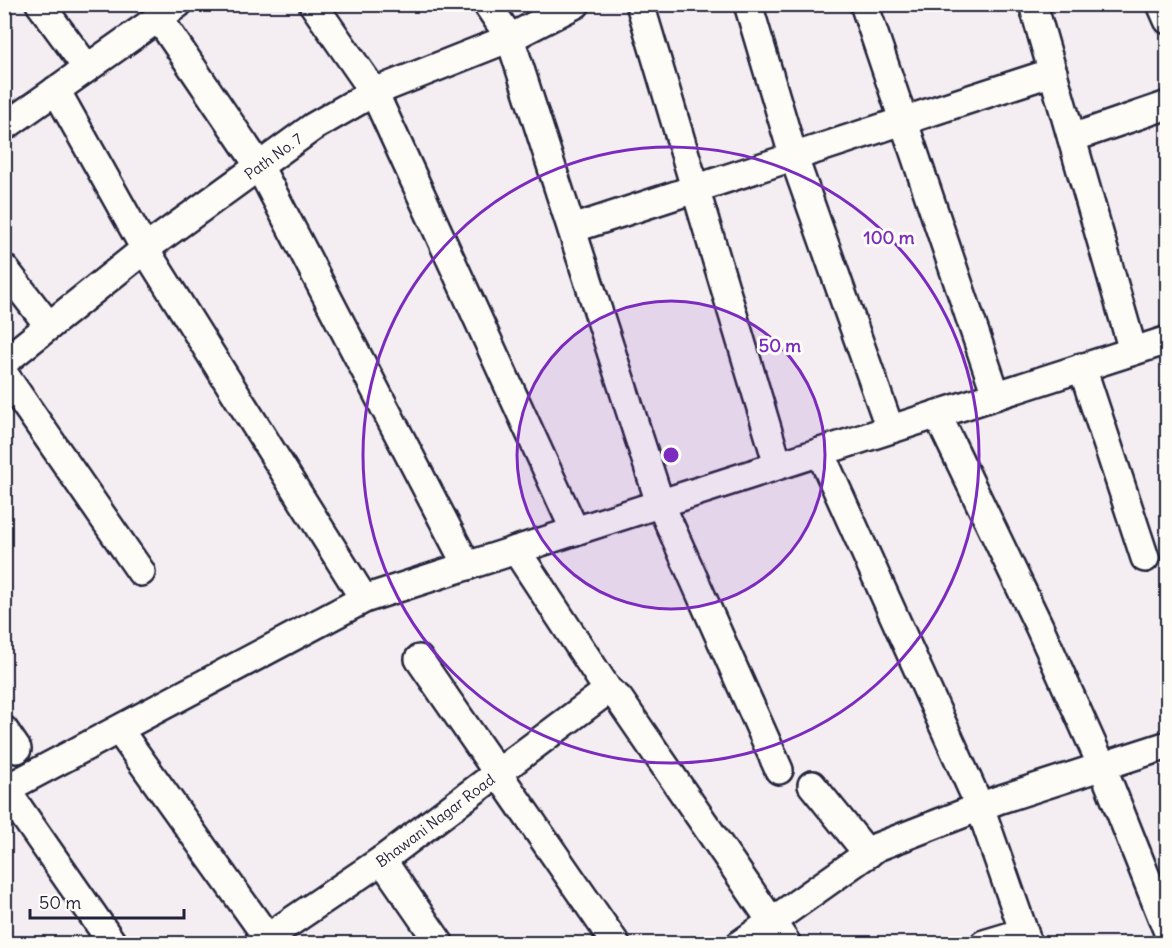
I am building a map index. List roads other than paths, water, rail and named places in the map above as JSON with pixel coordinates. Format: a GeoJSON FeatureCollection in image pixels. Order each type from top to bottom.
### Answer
{"type":"FeatureCollection","features":[{"type":"Feature","properties":{"kind":"street"},"geometry":{"type":"LineString","coordinates":[[40,4],[87,68]]}},
{"type":"Feature","properties":{"kind":"street"},"geometry":{"type":"LineString","coordinates":[[313,4],[374,92],[575,531]]}},
{"type":"Feature","properties":{"kind":"street"},"geometry":{"type":"LineString","coordinates":[[487,4],[510,38],[660,503],[780,770]]}},
{"type":"Feature","properties":{"kind":"street","name":"Path No. 7"},"geometry":{"type":"LineString","coordinates":[[4,362],[145,249],[313,127],[374,92],[510,38],[576,4]]}},
{"type":"Feature","properties":{"kind":"street"},"geometry":{"type":"LineString","coordinates":[[640,4],[778,465]]}},
{"type":"Feature","properties":{"kind":"street"},"geometry":{"type":"LineString","coordinates":[[748,4],[793,155],[890,429]]}},
{"type":"Feature","properties":{"kind":"street"},"geometry":{"type":"LineString","coordinates":[[864,4],[996,395]]}},
{"type":"Feature","properties":{"kind":"street"},"geometry":{"type":"LineString","coordinates":[[1034,4],[1133,351]]}},
{"type":"Feature","properties":{"kind":"street"},"geometry":{"type":"LineString","coordinates":[[1161,4],[1167,20]]}},
{"type":"Feature","properties":{"kind":"street"},"geometry":{"type":"LineString","coordinates":[[4,127],[168,11],[260,166],[467,566]]}},
{"type":"Feature","properties":{"kind":"street"},"geometry":{"type":"LineString","coordinates":[[572,230],[793,155],[1053,72]]}},
{"type":"Feature","properties":{"kind":"street"},"geometry":{"type":"LineString","coordinates":[[56,90],[145,249],[364,599]]}},
{"type":"Feature","properties":{"kind":"street"},"geometry":{"type":"LineString","coordinates":[[1072,138],[1167,105]]}},
{"type":"Feature","properties":{"kind":"street"},"geometry":{"type":"LineString","coordinates":[[4,268],[49,326]]}},
{"type":"Feature","properties":{"kind":"street"},"geometry":{"type":"LineString","coordinates":[[113,944],[5,790],[364,599],[1167,339]]}},
{"type":"Feature","properties":{"kind":"street"},"geometry":{"type":"LineString","coordinates":[[1082,367],[1145,558]]}},
{"type":"Feature","properties":{"kind":"street"},"geometry":{"type":"LineString","coordinates":[[4,374],[141,572]]}},
{"type":"Feature","properties":{"kind":"street"},"geometry":{"type":"LineString","coordinates":[[938,414],[1039,626],[1102,766],[1167,932]]}},
{"type":"Feature","properties":{"kind":"street"},"geometry":{"type":"LineString","coordinates":[[820,452],[980,807],[1026,938],[984,944]]}},
{"type":"Feature","properties":{"kind":"street"},"geometry":{"type":"LineString","coordinates":[[516,550],[608,690],[619,699],[787,944]]}},
{"type":"Feature","properties":{"kind":"street"},"geometry":{"type":"LineString","coordinates":[[419,659],[616,944]]}},
{"type":"Feature","properties":{"kind":"street","name":"Bhawani Nagar Road"},"geometry":{"type":"LineString","coordinates":[[266,941],[381,860],[608,690]]}},
{"type":"Feature","properties":{"kind":"street"},"geometry":{"type":"LineString","coordinates":[[119,730],[266,941]]}},
{"type":"Feature","properties":{"kind":"street"},"geometry":{"type":"LineString","coordinates":[[740,944],[877,847],[980,807],[1167,745]]}},
{"type":"Feature","properties":{"kind":"street"},"geometry":{"type":"LineString","coordinates":[[812,784],[868,854]]}},
{"type":"Feature","properties":{"kind":"street"},"geometry":{"type":"LineString","coordinates":[[381,860],[440,944]]}}]}
